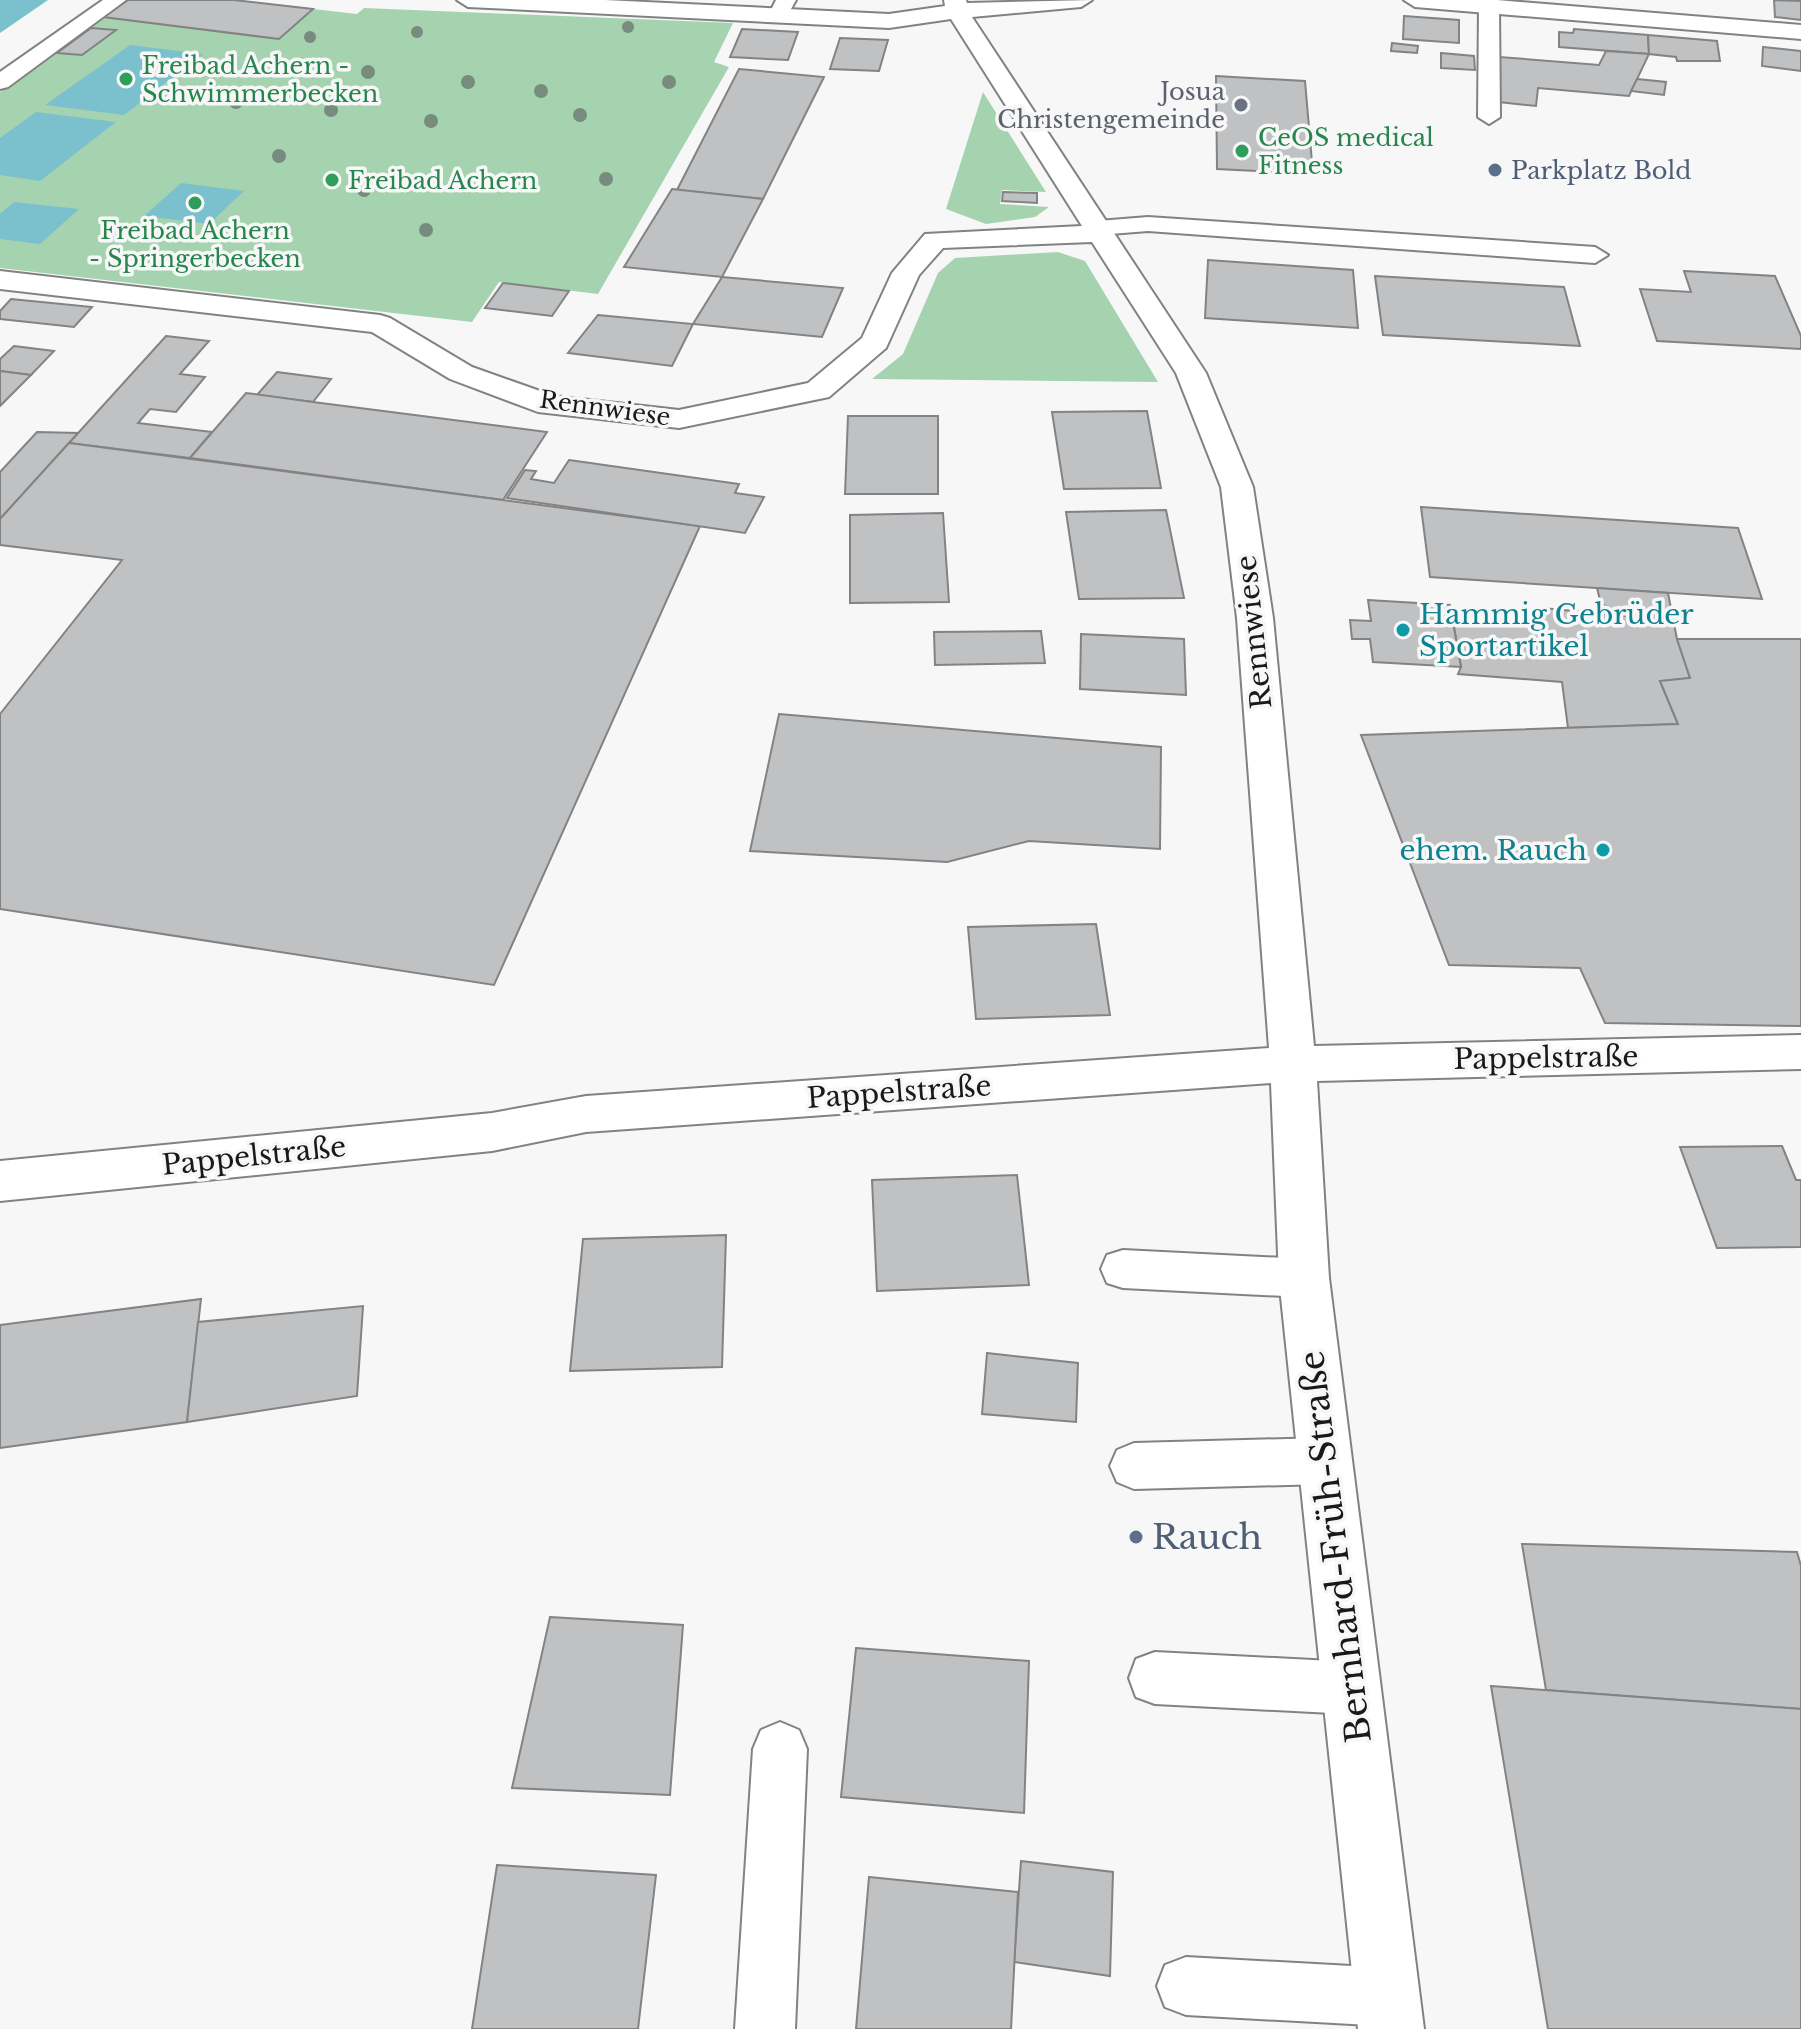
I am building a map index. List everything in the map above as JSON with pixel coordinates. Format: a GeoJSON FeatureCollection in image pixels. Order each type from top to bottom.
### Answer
{"type":"FeatureCollection","features":[{"type":"Feature","properties":{"kind":"street"},"geometry":{"type":"LineString","coordinates":[[468,0],[782,7],[889,21],[956,5],[1081,0]]}},
{"type":"Feature","properties":{"kind":"street"},"geometry":{"type":"LineString","coordinates":[[1415,0],[1801,32]]}},
{"type":"Feature","properties":{"kind":"street","name":"Rennwiese"},"geometry":{"type":"LineString","coordinates":[[956,5],[1191,373],[1237,487],[1255,618],[1293,1064]]}},
{"type":"Feature","properties":{"kind":"street","name":"Rennwiese"},"geometry":{"type":"LineString","coordinates":[[0,280],[380,324],[461,373],[549,405],[679,419],[818,390],[875,342],[906,273],[935,240],[1100,231]]}},
{"type":"Feature","properties":{"kind":"street","name":"Pappelstraße"},"geometry":{"type":"LineString","coordinates":[[0,1181],[492,1132],[586,1114],[1293,1064],[1801,1052]]}},
{"type":"Feature","properties":{"kind":"street","name":"Bernhard-Früh-Straße"},"geometry":{"type":"LineString","coordinates":[[1293,1064],[1304,1278],[1389,2013]]}},
{"type":"Feature","properties":{"kind":"lane"},"geometry":{"type":"LineString","coordinates":[[0,82],[116,0]]}},
{"type":"Feature","properties":{"kind":"lane"},"geometry":{"type":"LineString","coordinates":[[1489,7],[1489,117]]}},
{"type":"Feature","properties":{"kind":"lane"},"geometry":{"type":"LineString","coordinates":[[1100,231],[1148,224],[1595,255]]}},
{"type":"Feature","properties":{"kind":"lane"},"geometry":{"type":"LineString","coordinates":[[1123,1269],[1304,1278]]}},
{"type":"Feature","properties":{"kind":"lane"},"geometry":{"type":"LineString","coordinates":[[1134,1466],[1324,1461]]}},
{"type":"Feature","properties":{"kind":"lane"},"geometry":{"type":"LineString","coordinates":[[1155,1678],[1351,1688]]}},
{"type":"Feature","properties":{"kind":"lane"},"geometry":{"type":"LineString","coordinates":[[765,2029],[780,1749]]}},
{"type":"Feature","properties":{"kind":"lane"},"geometry":{"type":"LineString","coordinates":[[1186,1986],[1299,1995],[1389,2013]]}},
{"type":"Feature","properties":{"kind":"green space","name":"Freibad Achern"},"geometry":{"type":"Polygon","coordinates":[[[128,0],[234,0],[357,14],[364,8],[733,23],[714,62],[729,67],[598,294],[499,282],[472,322],[0,268],[0,92],[128,0]]]}},
{"type":"Feature","properties":{"kind":"green space"},"geometry":{"type":"Polygon","coordinates":[[[983,92],[1046,192],[1002,190],[1000,204],[1049,207],[1035,217],[986,224],[946,209],[983,92]]]}},
{"type":"Feature","properties":{"kind":"green space"},"geometry":{"type":"Polygon","coordinates":[[[1058,252],[1085,261],[1158,382],[872,379],[903,354],[938,273],[955,258],[1058,252]]]}},
{"type":"Feature","properties":{"kind":"water"},"geometry":{"type":"Polygon","coordinates":[[[0,0],[48,0],[0,33],[0,0]]]}},
{"type":"Feature","properties":{"kind":"water","name":"Freibad Achern - Schwimmerbecken"},"geometry":{"type":"Polygon","coordinates":[[[130,45],[203,54],[124,115],[45,105],[130,45]]]}},
{"type":"Feature","properties":{"kind":"water"},"geometry":{"type":"Polygon","coordinates":[[[36,112],[116,122],[40,181],[0,175],[0,138],[36,112]]]}},
{"type":"Feature","properties":{"kind":"water","name":"Freibad Achern - Springerbecken"},"geometry":{"type":"Polygon","coordinates":[[[181,183],[244,191],[209,224],[144,216],[181,183]]]}},
{"type":"Feature","properties":{"kind":"water"},"geometry":{"type":"Polygon","coordinates":[[[14,202],[79,209],[40,244],[0,239],[0,214],[14,202]]]}},
{"type":"Feature","properties":{"kind":"building"},"geometry":{"type":"Polygon","coordinates":[[[128,0],[234,0],[313,9],[279,39],[103,17],[128,0]]]}},
{"type":"Feature","properties":{"kind":"building"},"geometry":{"type":"Polygon","coordinates":[[[1774,0],[1801,1],[1801,20],[1775,17],[1774,0]]]}},
{"type":"Feature","properties":{"kind":"building"},"geometry":{"type":"Polygon","coordinates":[[[1404,16],[1459,20],[1459,43],[1403,39],[1404,16]]]}},
{"type":"Feature","properties":{"kind":"building"},"geometry":{"type":"Polygon","coordinates":[[[91,28],[116,30],[82,55],[57,53],[91,28]]]}},
{"type":"Feature","properties":{"kind":"building"},"geometry":{"type":"Polygon","coordinates":[[[742,29],[798,32],[788,60],[730,57],[742,29]]]}},
{"type":"Feature","properties":{"kind":"building"},"geometry":{"type":"Polygon","coordinates":[[[1574,29],[1648,35],[1649,54],[1559,47],[1559,32],[1573,33],[1574,29]]]}},
{"type":"Feature","properties":{"kind":"building"},"geometry":{"type":"Polygon","coordinates":[[[1648,35],[1717,41],[1720,61],[1677,61],[1676,57],[1649,54],[1648,35]]]}},
{"type":"Feature","properties":{"kind":"building"},"geometry":{"type":"Polygon","coordinates":[[[840,38],[888,40],[879,71],[830,69],[840,38]]]}},
{"type":"Feature","properties":{"kind":"building"},"geometry":{"type":"Polygon","coordinates":[[[1392,43],[1418,46],[1417,53],[1391,51],[1392,43]]]}},
{"type":"Feature","properties":{"kind":"building"},"geometry":{"type":"Polygon","coordinates":[[[1763,47],[1801,51],[1801,71],[1762,66],[1763,47]]]}},
{"type":"Feature","properties":{"kind":"building"},"geometry":{"type":"Polygon","coordinates":[[[1606,51],[1649,54],[1629,96],[1538,88],[1536,106],[1499,102],[1500,57],[1599,65],[1606,51]]]}},
{"type":"Feature","properties":{"kind":"building"},"geometry":{"type":"Polygon","coordinates":[[[1441,53],[1474,56],[1475,70],[1441,68],[1441,53]]]}},
{"type":"Feature","properties":{"kind":"building"},"geometry":{"type":"Polygon","coordinates":[[[739,69],[824,77],[763,199],[677,190],[739,69]]]}},
{"type":"Feature","properties":{"kind":"building"},"geometry":{"type":"Polygon","coordinates":[[[1216,76],[1305,81],[1313,174],[1217,169],[1216,76]]]}},
{"type":"Feature","properties":{"kind":"building"},"geometry":{"type":"Polygon","coordinates":[[[1637,79],[1666,82],[1664,95],[1631,91],[1637,79]]]}},
{"type":"Feature","properties":{"kind":"building"},"geometry":{"type":"Polygon","coordinates":[[[672,189],[763,199],[722,277],[624,267],[672,189]]]}},
{"type":"Feature","properties":{"kind":"building"},"geometry":{"type":"Polygon","coordinates":[[[1003,192],[1037,193],[1037,203],[1002,201],[1003,192]]]}},
{"type":"Feature","properties":{"kind":"building"},"geometry":{"type":"Polygon","coordinates":[[[1208,260],[1353,270],[1358,328],[1205,318],[1208,260]]]}},
{"type":"Feature","properties":{"kind":"building"},"geometry":{"type":"Polygon","coordinates":[[[1684,271],[1775,276],[1801,336],[1801,349],[1657,341],[1640,289],[1691,292],[1684,271]]]}},
{"type":"Feature","properties":{"kind":"building"},"geometry":{"type":"Polygon","coordinates":[[[1375,276],[1564,287],[1580,346],[1383,335],[1375,276]]]}},
{"type":"Feature","properties":{"kind":"building"},"geometry":{"type":"Polygon","coordinates":[[[722,277],[843,288],[822,337],[693,324],[722,277]]]}},
{"type":"Feature","properties":{"kind":"building"},"geometry":{"type":"Polygon","coordinates":[[[503,283],[569,291],[552,316],[485,308],[503,283]]]}},
{"type":"Feature","properties":{"kind":"building"},"geometry":{"type":"Polygon","coordinates":[[[11,299],[92,307],[74,327],[0,319],[0,311],[11,299]]]}},
{"type":"Feature","properties":{"kind":"building"},"geometry":{"type":"Polygon","coordinates":[[[598,315],[693,324],[672,366],[568,353],[598,315]]]}},
{"type":"Feature","properties":{"kind":"building"},"geometry":{"type":"Polygon","coordinates":[[[166,336],[209,341],[180,374],[205,377],[176,412],[150,409],[138,423],[212,432],[190,458],[69,443],[166,336]]]}},
{"type":"Feature","properties":{"kind":"building"},"geometry":{"type":"Polygon","coordinates":[[[14,346],[54,351],[31,375],[0,371],[0,359],[14,346]]]}},
{"type":"Feature","properties":{"kind":"building"},"geometry":{"type":"Polygon","coordinates":[[[0,371],[31,375],[0,406],[0,371]]]}},
{"type":"Feature","properties":{"kind":"building"},"geometry":{"type":"Polygon","coordinates":[[[277,372],[331,379],[313,402],[257,395],[277,372]]]}},
{"type":"Feature","properties":{"kind":"building"},"geometry":{"type":"Polygon","coordinates":[[[246,393],[547,432],[503,500],[190,458],[246,393]]]}},
{"type":"Feature","properties":{"kind":"building"},"geometry":{"type":"Polygon","coordinates":[[[1147,411],[1161,488],[1064,489],[1052,412],[1147,411]]]}},
{"type":"Feature","properties":{"kind":"building"},"geometry":{"type":"Polygon","coordinates":[[[848,416],[938,416],[938,494],[845,494],[848,416]]]}},
{"type":"Feature","properties":{"kind":"building"},"geometry":{"type":"Polygon","coordinates":[[[37,432],[78,433],[0,519],[0,472],[37,432]]]}},
{"type":"Feature","properties":{"kind":"building"},"geometry":{"type":"Polygon","coordinates":[[[69,443],[700,526],[494,985],[0,909],[0,714],[122,560],[0,545],[0,519],[69,443]]]}},
{"type":"Feature","properties":{"kind":"building"},"geometry":{"type":"Polygon","coordinates":[[[569,460],[739,484],[735,493],[764,497],[745,533],[507,498],[525,470],[536,471],[531,479],[554,483],[569,460]]]}},
{"type":"Feature","properties":{"kind":"building"},"geometry":{"type":"Polygon","coordinates":[[[1421,507],[1738,528],[1762,599],[1430,577],[1421,507]]]}},
{"type":"Feature","properties":{"kind":"building"},"geometry":{"type":"Polygon","coordinates":[[[1166,510],[1184,598],[1079,599],[1066,512],[1166,510]]]}},
{"type":"Feature","properties":{"kind":"building"},"geometry":{"type":"Polygon","coordinates":[[[943,513],[949,602],[850,603],[850,515],[943,513]]]}},
{"type":"Feature","properties":{"kind":"building"},"geometry":{"type":"Polygon","coordinates":[[[1597,588],[1668,593],[1677,639],[1690,678],[1660,681],[1678,724],[1568,728],[1562,682],[1458,674],[1461,667],[1453,622],[1546,627],[1541,608],[1627,616],[1601,604],[1597,588]]]}},
{"type":"Feature","properties":{"kind":"building","name":"Hammig Gebrüder Sportartikel"},"geometry":{"type":"Polygon","coordinates":[[[1368,600],[1450,605],[1461,667],[1373,662],[1370,639],[1352,639],[1350,620],[1371,621],[1368,600]]]}},
{"type":"Feature","properties":{"kind":"building"},"geometry":{"type":"Polygon","coordinates":[[[1041,631],[1045,663],[935,665],[934,632],[1041,631]]]}},
{"type":"Feature","properties":{"kind":"building"},"geometry":{"type":"Polygon","coordinates":[[[1081,634],[1184,639],[1186,695],[1080,689],[1081,634]]]}},
{"type":"Feature","properties":{"kind":"building","name":"ehem. Rauch"},"geometry":{"type":"Polygon","coordinates":[[[1677,639],[1801,639],[1801,1026],[1605,1023],[1580,968],[1449,965],[1361,735],[1678,724],[1660,681],[1690,678],[1677,639]]]}},
{"type":"Feature","properties":{"kind":"building"},"geometry":{"type":"Polygon","coordinates":[[[779,714],[1161,747],[1160,849],[1029,841],[947,862],[750,851],[779,714]]]}},
{"type":"Feature","properties":{"kind":"building"},"geometry":{"type":"Polygon","coordinates":[[[1096,924],[1110,1015],[976,1019],[968,927],[1096,924]]]}},
{"type":"Feature","properties":{"kind":"building"},"geometry":{"type":"Polygon","coordinates":[[[1782,1146],[1796,1180],[1801,1180],[1801,1247],[1717,1248],[1680,1147],[1782,1146]]]}},
{"type":"Feature","properties":{"kind":"building"},"geometry":{"type":"Polygon","coordinates":[[[1017,1175],[1029,1285],[877,1291],[872,1180],[1017,1175]]]}},
{"type":"Feature","properties":{"kind":"building"},"geometry":{"type":"Polygon","coordinates":[[[726,1235],[722,1367],[570,1371],[583,1239],[726,1235]]]}},
{"type":"Feature","properties":{"kind":"building"},"geometry":{"type":"Polygon","coordinates":[[[201,1299],[187,1422],[0,1448],[0,1325],[201,1299]]]}},
{"type":"Feature","properties":{"kind":"building"},"geometry":{"type":"Polygon","coordinates":[[[363,1306],[357,1396],[187,1422],[198,1322],[363,1306]]]}},
{"type":"Feature","properties":{"kind":"building"},"geometry":{"type":"Polygon","coordinates":[[[987,1353],[1078,1363],[1076,1422],[982,1414],[987,1353]]]}},
{"type":"Feature","properties":{"kind":"building"},"geometry":{"type":"Polygon","coordinates":[[[1522,1544],[1797,1552],[1801,1566],[1801,1709],[1546,1690],[1522,1544]]]}},
{"type":"Feature","properties":{"kind":"building"},"geometry":{"type":"Polygon","coordinates":[[[550,1617],[683,1625],[670,1795],[512,1788],[550,1617]]]}},
{"type":"Feature","properties":{"kind":"building"},"geometry":{"type":"Polygon","coordinates":[[[856,1648],[1029,1661],[1024,1813],[841,1797],[856,1648]]]}},
{"type":"Feature","properties":{"kind":"building"},"geometry":{"type":"Polygon","coordinates":[[[1491,1686],[1801,1709],[1801,2029],[1548,2029],[1491,1686]]]}},
{"type":"Feature","properties":{"kind":"building"},"geometry":{"type":"Polygon","coordinates":[[[1021,1861],[1113,1872],[1110,1976],[1014,1962],[1021,1861]]]}},
{"type":"Feature","properties":{"kind":"building"},"geometry":{"type":"Polygon","coordinates":[[[497,1865],[656,1875],[638,2029],[472,2029],[497,1865]]]}},
{"type":"Feature","properties":{"kind":"building"},"geometry":{"type":"Polygon","coordinates":[[[869,1877],[1018,1892],[1011,2029],[856,2029],[869,1877]]]}},
{"type":"Feature","properties":{"kind":"place","name":"Freibad Achern - Schwimmerbecken"},"geometry":{"type":"Point","coordinates":[126,79]}},
{"type":"Feature","properties":{"kind":"place","name":"Josua Christengemeinde"},"geometry":{"type":"Point","coordinates":[1241,105]}},
{"type":"Feature","properties":{"kind":"place","name":"CeOS medical Fitness"},"geometry":{"type":"Point","coordinates":[1242,151]}},
{"type":"Feature","properties":{"kind":"place","name":"Parkplatz Bold"},"geometry":{"type":"Point","coordinates":[1495,170]}},
{"type":"Feature","properties":{"kind":"place","name":"Freibad Achern"},"geometry":{"type":"Point","coordinates":[332,180]}},
{"type":"Feature","properties":{"kind":"place","name":"Freibad Achern - Springerbecken"},"geometry":{"type":"Point","coordinates":[195,203]}},
{"type":"Feature","properties":{"kind":"place","name":"Hammig Gebrüder Sportartikel"},"geometry":{"type":"Point","coordinates":[1403,630]}},
{"type":"Feature","properties":{"kind":"place","name":"ehem. Rauch"},"geometry":{"type":"Point","coordinates":[1603,850]}},
{"type":"Feature","properties":{"kind":"place","name":"Rauch"},"geometry":{"type":"Point","coordinates":[1136,1537]}}]}
